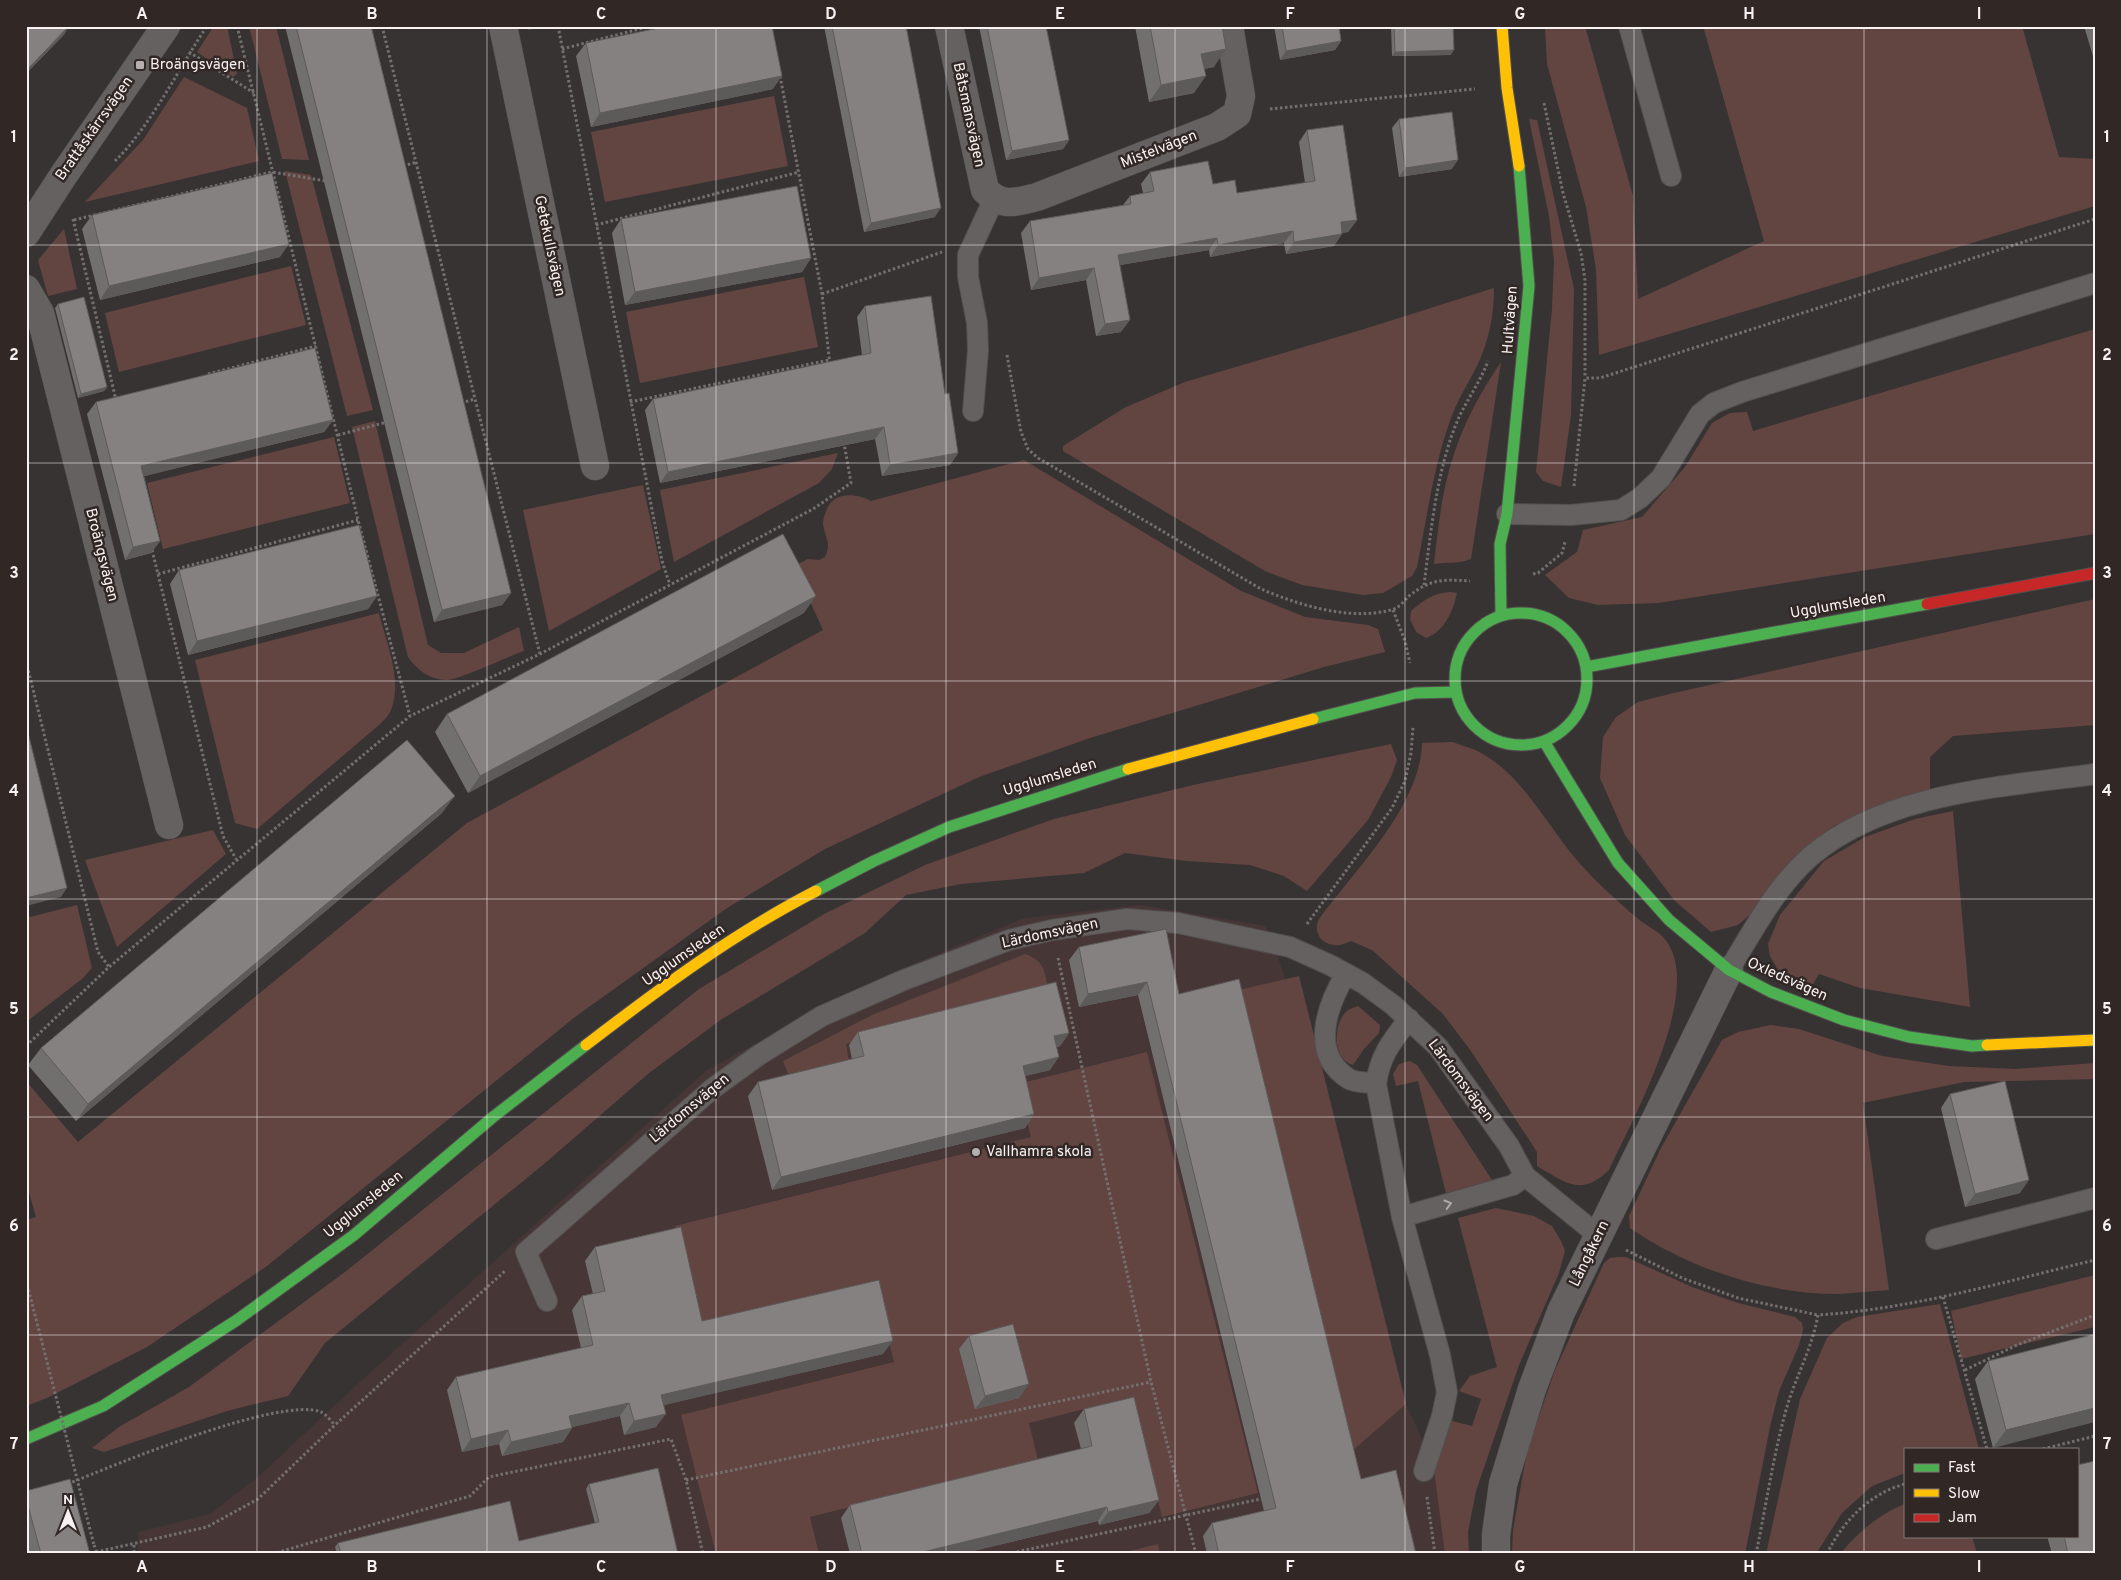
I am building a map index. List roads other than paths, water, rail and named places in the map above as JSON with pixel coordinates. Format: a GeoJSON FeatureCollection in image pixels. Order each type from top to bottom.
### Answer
{"type":"FeatureCollection","features":[{"type":"Feature","properties":{"kind":"street","name":"Brattåskärrsvägen"},"geometry":{"type":"LineString","coordinates":[[26,233],[166,26]]}},
{"type":"Feature","properties":{"kind":"street","name":"Getekullsvägen"},"geometry":{"type":"LineString","coordinates":[[503,26],[596,466]]}},
{"type":"Feature","properties":{"kind":"street","name":"Båtsmansvägen"},"geometry":{"type":"LineString","coordinates":[[949,26],[981,178],[985,190],[994,199]]}},
{"type":"Feature","properties":{"kind":"street","name":"Mistelvägen"},"geometry":{"type":"LineString","coordinates":[[994,199],[1012,202],[1037,197],[1217,127],[1237,114],[1241,96],[1230,26]]}},
{"type":"Feature","properties":{"kind":"street","name":"Hultvägen"},"geometry":{"type":"LineString","coordinates":[[1501,616],[1500,544],[1507,514],[1529,286],[1522,188],[1507,88],[1502,26]]}},
{"type":"Feature","properties":{"kind":"street","name":"Broängsvägen"},"geometry":{"type":"LineString","coordinates":[[26,289],[40,313],[170,825]]}},
{"type":"Feature","properties":{"kind":"street","name":"Ugglumsleden"},"geometry":{"type":"LineString","coordinates":[[1586,667],[2095,573]]}},
{"type":"Feature","properties":{"kind":"street"},"geometry":{"type":"LineString","coordinates":[[1523,613],[1545,617],[1555,622],[1564,629],[1578,646],[1586,667],[1586,692],[1576,716],[1559,734],[1544,743],[1522,746],[1508,745],[1484,735],[1465,716],[1455,692],[1455,667],[1464,645],[1480,627],[1501,616],[1523,613]]}},
{"type":"Feature","properties":{"kind":"street","name":"Ugglumsleden"},"geometry":{"type":"LineString","coordinates":[[26,1440],[103,1406],[237,1320],[354,1235],[493,1117],[618,1021],[705,958],[791,904],[874,861],[949,828],[998,810],[1144,764],[1415,693],[1455,692]]}},
{"type":"Feature","properties":{"kind":"street","name":"Oxledsvägen"},"geometry":{"type":"LineString","coordinates":[[1544,743],[1618,863],[1669,920],[1729,970],[1771,992],[1844,1020],[1909,1038],[1972,1046],[2095,1040]]}},
{"type":"Feature","properties":{"kind":"street","name":"Långåkern"},"geometry":{"type":"LineString","coordinates":[[1496,1554],[1496,1535],[1503,1484],[1532,1389],[1561,1312],[1729,970]]}},
{"type":"Feature","properties":{"kind":"lane"},"geometry":{"type":"LineString","coordinates":[[1629,26],[1671,176]]}},
{"type":"Feature","properties":{"kind":"lane"},"geometry":{"type":"LineString","coordinates":[[973,411],[978,350],[977,323],[968,277],[968,255],[994,199]]}},
{"type":"Feature","properties":{"kind":"lane"},"geometry":{"type":"LineString","coordinates":[[1507,514],[1570,515],[1622,510],[1640,498],[1661,478],[1700,414],[1714,403],[1742,392],[2095,282]]}},
{"type":"Feature","properties":{"kind":"lane"},"geometry":{"type":"LineString","coordinates":[[1729,970],[1771,901],[1810,857],[1846,830],[1908,806],[1972,792],[2095,774]]}},
{"type":"Feature","properties":{"kind":"lane","name":"Lärdomsvägen"},"geometry":{"type":"LineString","coordinates":[[547,1301],[526,1252],[712,1089],[758,1055],[822,1016],[904,980],[1009,940],[1052,930],[1127,919],[1178,923],[1290,947],[1364,983],[1409,1019],[1438,1047],[1509,1146],[1525,1176],[1599,1236]]}},
{"type":"Feature","properties":{"kind":"lane"},"geometry":{"type":"LineString","coordinates":[[1346,974],[1334,993],[1324,1026],[1326,1048],[1336,1068],[1350,1080],[1376,1084]]}},
{"type":"Feature","properties":{"kind":"lane"},"geometry":{"type":"LineString","coordinates":[[1409,1019],[1388,1045],[1378,1066],[1376,1084],[1402,1217],[1440,1355],[1446,1392],[1442,1416],[1424,1471]]}},
{"type":"Feature","properties":{"kind":"lane"},"geometry":{"type":"LineString","coordinates":[[1402,1217],[1513,1185],[1525,1176]]}},
{"type":"Feature","properties":{"kind":"lane"},"geometry":{"type":"LineString","coordinates":[[1936,1239],[2095,1198]]}},
{"type":"Feature","properties":{"kind":"place","name":"Broängsvägen"},"geometry":{"type":"Point","coordinates":[140,65]}},
{"type":"Feature","properties":{"kind":"place","name":"Vallhamra skola"},"geometry":{"type":"Point","coordinates":[976,1152]}}]}
